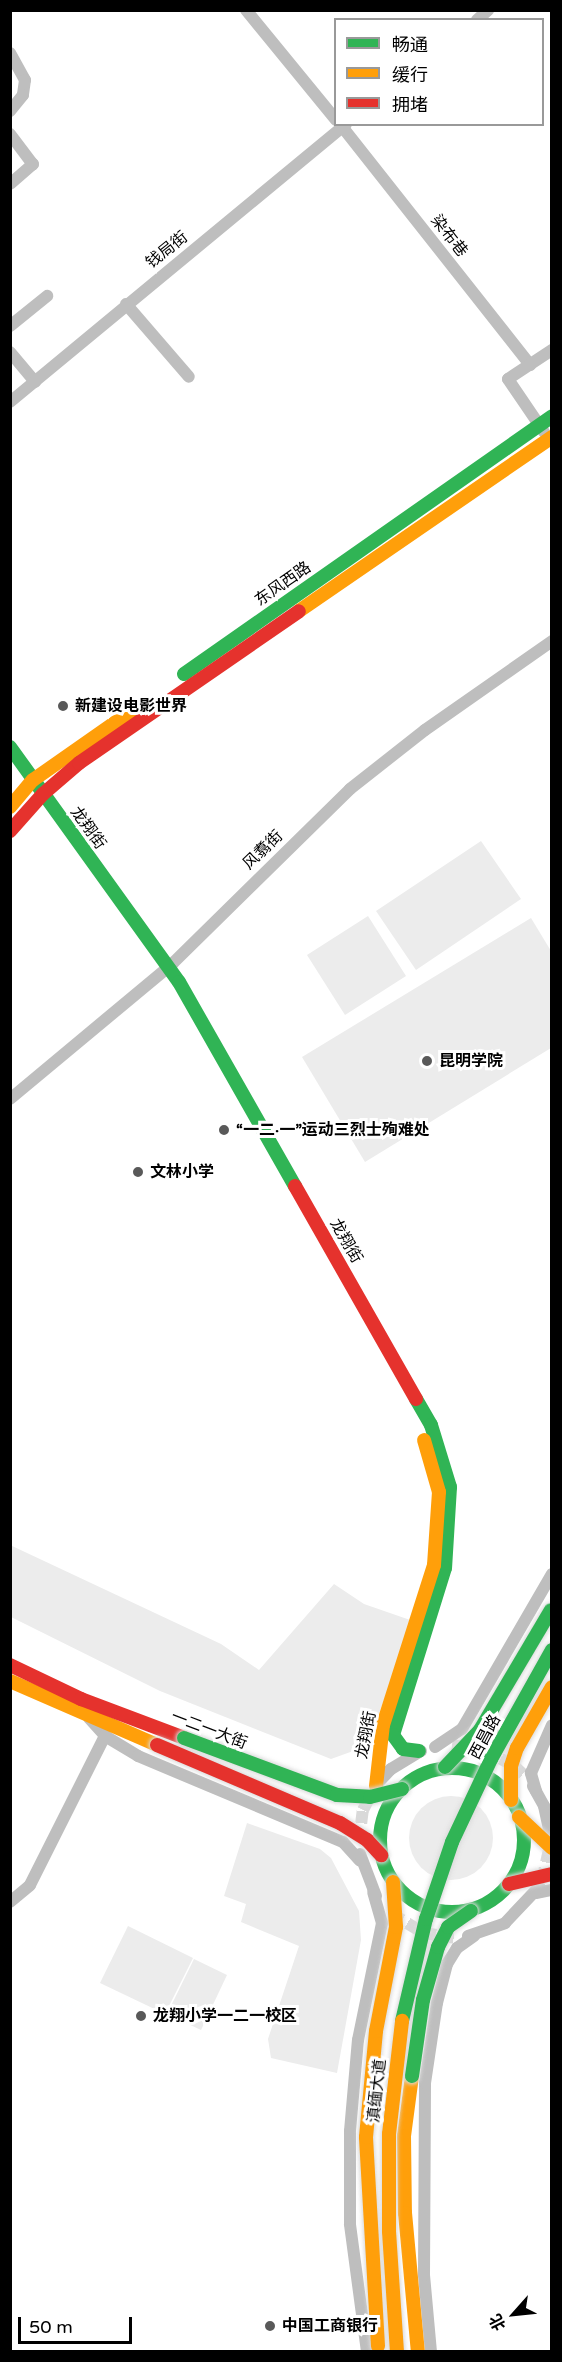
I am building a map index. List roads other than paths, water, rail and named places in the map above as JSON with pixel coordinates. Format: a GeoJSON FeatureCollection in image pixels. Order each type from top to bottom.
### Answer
{"type":"FeatureCollection","features":[{"type":"Feature","properties":{"kind":"main road","name":"东风西路"},"geometry":{"type":"LineString","coordinates":[[10,807],[30,784],[552,416]]}},
{"type":"Feature","properties":{"kind":"main road","name":"东风西路"},"geometry":{"type":"LineString","coordinates":[[10,831],[39,798],[79,763],[188,685],[550,438]]}},
{"type":"Feature","properties":{"kind":"main road"},"geometry":{"type":"LineString","coordinates":[[10,747],[30,784]]}},
{"type":"Feature","properties":{"kind":"main road"},"geometry":{"type":"LineString","coordinates":[[10,766],[30,784]]}},
{"type":"Feature","properties":{"kind":"main road","name":"龙翔街"},"geometry":{"type":"LineString","coordinates":[[30,784],[168,968],[431,1425],[450,1487],[445,1568],[393,1735],[403,1749],[419,1752]]}},
{"type":"Feature","properties":{"kind":"main road","name":"龙翔街"},"geometry":{"type":"LineString","coordinates":[[168,968],[422,1432],[439,1492],[434,1565],[383,1725],[375,1787]]}},
{"type":"Feature","properties":{"kind":"main road","name":"西昌路"},"geometry":{"type":"LineString","coordinates":[[446,1767],[480,1730],[551,1610]]}},
{"type":"Feature","properties":{"kind":"main road","name":"西昌路"},"geometry":{"type":"LineString","coordinates":[[452,1842],[491,1759],[552,1650]]}},
{"type":"Feature","properties":{"kind":"main road","name":"一二一大街"},"geometry":{"type":"LineString","coordinates":[[10,1665],[81,1699],[337,1795],[370,1797],[402,1789]]}},
{"type":"Feature","properties":{"kind":"main road","name":"一二一大街"},"geometry":{"type":"LineString","coordinates":[[10,1681],[88,1718],[340,1823],[367,1840],[381,1855]]}},
{"type":"Feature","properties":{"kind":"main road","name":"西昌路"},"geometry":{"type":"LineString","coordinates":[[512,1800],[511,1766],[517,1748],[552,1687]]}},
{"type":"Feature","properties":{"kind":"main road"},"geometry":{"type":"LineString","coordinates":[[446,1767],[477,1771],[501,1786],[512,1800],[519,1817],[525,1848],[522,1864],[509,1884],[487,1904],[471,1911],[443,1912],[417,1904],[393,1882],[381,1855],[381,1826],[393,1797],[416,1776],[446,1767]]}},
{"type":"Feature","properties":{"kind":"main road"},"geometry":{"type":"LineString","coordinates":[[519,1817],[552,1848]]}},
{"type":"Feature","properties":{"kind":"main road","name":"滇缅大道"},"geometry":{"type":"LineString","coordinates":[[397,2352],[389,2231],[390,2122],[404,2004],[426,1919],[452,1842]]}},
{"type":"Feature","properties":{"kind":"main road"},"geometry":{"type":"LineString","coordinates":[[509,1884],[552,1874]]}},
{"type":"Feature","properties":{"kind":"main road","name":"滇缅大道"},"geometry":{"type":"LineString","coordinates":[[374,2350],[366,2137],[376,2031],[396,1928],[393,1882]]}},
{"type":"Feature","properties":{"kind":"main road","name":"滇缅大道"},"geometry":{"type":"LineString","coordinates":[[418,2352],[411,2293],[405,2136],[423,2000],[448,1927],[471,1911]]}},
{"type":"Feature","properties":{"kind":"street","name":"染布巷"},"geometry":{"type":"LineString","coordinates":[[246,10],[334,116]]}},
{"type":"Feature","properties":{"kind":"street"},"geometry":{"type":"LineString","coordinates":[[10,53],[26,80],[23,95],[10,111]]}},
{"type":"Feature","properties":{"kind":"street","name":"钱局街"},"geometry":{"type":"LineString","coordinates":[[10,402],[339,126]]}},
{"type":"Feature","properties":{"kind":"street","name":"染布巷"},"geometry":{"type":"LineString","coordinates":[[343,126],[530,365]]}},
{"type":"Feature","properties":{"kind":"street"},"geometry":{"type":"LineString","coordinates":[[10,134],[33,164],[10,184]]}},
{"type":"Feature","properties":{"kind":"street"},"geometry":{"type":"LineString","coordinates":[[10,326],[47,297]]}},
{"type":"Feature","properties":{"kind":"street"},"geometry":{"type":"LineString","coordinates":[[126,304],[189,377]]}},
{"type":"Feature","properties":{"kind":"street"},"geometry":{"type":"LineString","coordinates":[[550,438],[508,379],[552,350]]}},
{"type":"Feature","properties":{"kind":"street"},"geometry":{"type":"LineString","coordinates":[[10,352],[35,382]]}},
{"type":"Feature","properties":{"kind":"street","name":"风翥街"},"geometry":{"type":"LineString","coordinates":[[10,1099],[168,968],[350,789],[425,730],[552,641]]}},
{"type":"Feature","properties":{"kind":"street"},"geometry":{"type":"LineString","coordinates":[[435,1747],[462,1729],[552,1574]]}},
{"type":"Feature","properties":{"kind":"street"},"geometry":{"type":"LineString","coordinates":[[88,1718],[105,1736],[172,1774],[343,1842],[360,1861]]}},
{"type":"Feature","properties":{"kind":"street"},"geometry":{"type":"LineString","coordinates":[[551,1839],[550,1824],[531,1773],[552,1725]]}},
{"type":"Feature","properties":{"kind":"street"},"geometry":{"type":"LineString","coordinates":[[10,1902],[30,1884],[105,1736]]}},
{"type":"Feature","properties":{"kind":"street"},"geometry":{"type":"LineString","coordinates":[[375,1787],[390,1769],[419,1752],[452,1745]]}},
{"type":"Feature","properties":{"kind":"street"},"geometry":{"type":"LineString","coordinates":[[526,1777],[536,1791]]}},
{"type":"Feature","properties":{"kind":"street"},"geometry":{"type":"LineString","coordinates":[[358,1844],[360,1861],[373,1892],[382,1923],[358,2040],[350,2131],[350,2224],[374,2350]]}},
{"type":"Feature","properties":{"kind":"street"},"geometry":{"type":"LineString","coordinates":[[431,2352],[424,2275],[426,2083],[436,2003],[447,1964],[458,1948],[474,1936],[505,1923],[542,1890]]}},
{"type":"Feature","properties":{"kind":"street"},"geometry":{"type":"LineString","coordinates":[[373,1892],[391,1913]]}},
{"type":"Feature","properties":{"kind":"street"},"geometry":{"type":"LineString","coordinates":[[458,1938],[474,1936]]}},
{"type":"Feature","properties":{"kind":"tunnel"},"geometry":{"type":"LineString","coordinates":[[452,1745],[485,1750],[514,1766],[526,1777]]}},
{"type":"Feature","properties":{"kind":"tunnel"},"geometry":{"type":"LineString","coordinates":[[359,1841],[363,1810],[372,1792]]}},
{"type":"Feature","properties":{"kind":"tunnel"},"geometry":{"type":"LineString","coordinates":[[542,1880],[551,1842]]}},
{"type":"Feature","properties":{"kind":"tunnel"},"geometry":{"type":"LineString","coordinates":[[392,1914],[424,1933],[457,1938]]}},
{"type":"Feature","properties":{"kind":"place","name":"新建设电影世界"},"geometry":{"type":"Point","coordinates":[63,706]}},
{"type":"Feature","properties":{"kind":"place","name":"昆明学院"},"geometry":{"type":"Point","coordinates":[427,1061]}},
{"type":"Feature","properties":{"kind":"place","name":"“一二·一”运动三烈士殉难处"},"geometry":{"type":"Point","coordinates":[224,1130]}},
{"type":"Feature","properties":{"kind":"place","name":"文林小学"},"geometry":{"type":"Point","coordinates":[138,1172]}},
{"type":"Feature","properties":{"kind":"place","name":"龙翔小学一二一校区"},"geometry":{"type":"Point","coordinates":[141,2016]}},
{"type":"Feature","properties":{"kind":"place","name":"中国工商银行"},"geometry":{"type":"Point","coordinates":[270,2326]}}]}
